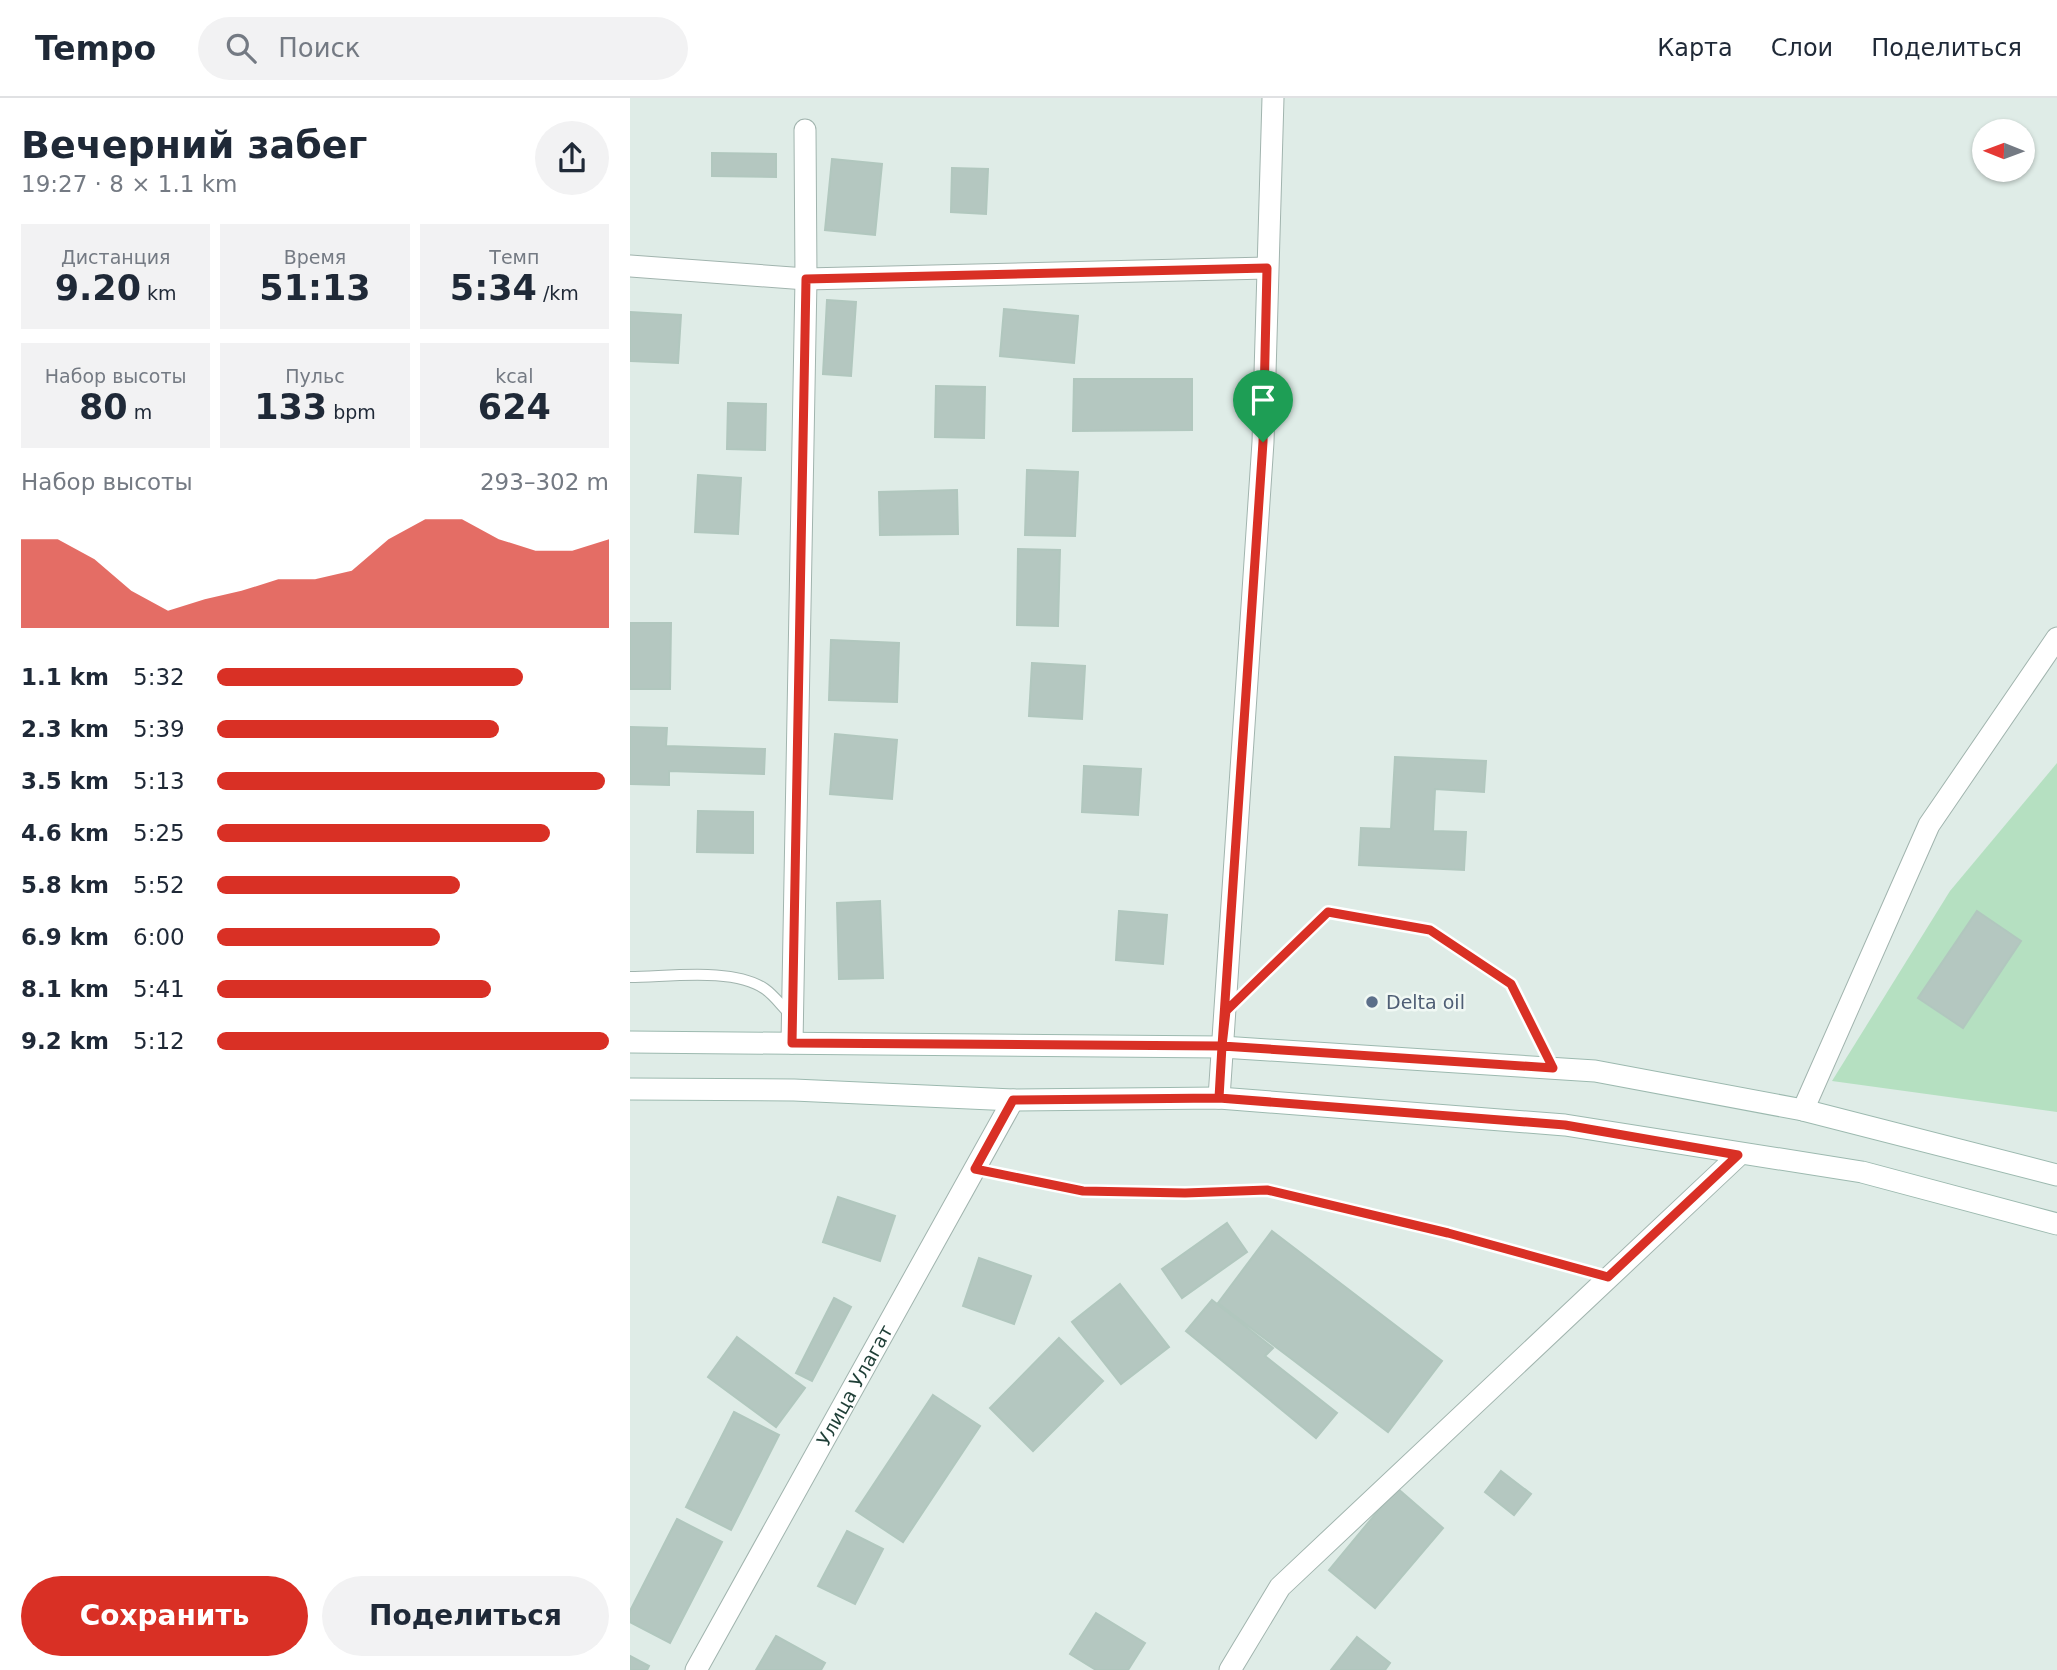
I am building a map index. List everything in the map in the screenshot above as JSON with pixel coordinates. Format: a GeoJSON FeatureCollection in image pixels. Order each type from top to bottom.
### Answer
{"type":"FeatureCollection","features":[{"type":"Feature","properties":{"kind":"street"},"geometry":{"type":"LineString","coordinates":[[1219,1098],[1259,516],[1273,98]]}},
{"type":"Feature","properties":{"kind":"street"},"geometry":{"type":"LineString","coordinates":[[792,1043],[806,279],[805,130]]}},
{"type":"Feature","properties":{"kind":"street"},"geometry":{"type":"LineString","coordinates":[[630,267],[806,279],[1267,268]]}},
{"type":"Feature","properties":{"kind":"street"},"geometry":{"type":"LineString","coordinates":[[1803,1110],[1929,825],[2057,638]]}},
{"type":"Feature","properties":{"kind":"street"},"geometry":{"type":"LineString","coordinates":[[630,1042],[1222,1046],[1595,1071],[1803,1110],[2057,1175]]}},
{"type":"Feature","properties":{"kind":"street"},"geometry":{"type":"LineString","coordinates":[[630,1089],[794,1090],[1013,1100],[1219,1098],[1565,1125],[1738,1155],[1862,1172],[2057,1224]]}},
{"type":"Feature","properties":{"kind":"street","name":"Улица Улагат"},"geometry":{"type":"LineString","coordinates":[[696,1670],[1013,1100]]}},
{"type":"Feature","properties":{"kind":"street"},"geometry":{"type":"LineString","coordinates":[[1230,1670],[1280,1587],[1738,1155]]}},
{"type":"Feature","properties":{"kind":"lane"},"geometry":{"type":"LineString","coordinates":[[1226,1011],[1328,912],[1430,930],[1511,984],[1553,1068]]}},
{"type":"Feature","properties":{"kind":"lane"},"geometry":{"type":"LineString","coordinates":[[630,977],[720,976],[746,979],[766,989],[792,1017]]}},
{"type":"Feature","properties":{"kind":"lane"},"geometry":{"type":"LineString","coordinates":[[975,1169],[1083,1191],[1185,1193],[1267,1190],[1448,1233],[1608,1277]]}},
{"type":"Feature","properties":{"kind":"green space"},"geometry":{"type":"Polygon","coordinates":[[[2057,763],[2057,1112],[1832,1081],[1950,891],[2057,763]]]}},
{"type":"Feature","properties":{"kind":"building"},"geometry":{"type":"Polygon","coordinates":[[[712,153],[776,154],[776,177],[712,176],[712,153]]]}},
{"type":"Feature","properties":{"kind":"building"},"geometry":{"type":"Polygon","coordinates":[[[832,159],[882,164],[875,235],[825,230],[832,159]]]}},
{"type":"Feature","properties":{"kind":"building"},"geometry":{"type":"Polygon","coordinates":[[[952,168],[988,169],[986,214],[951,212],[952,168]]]}},
{"type":"Feature","properties":{"kind":"building"},"geometry":{"type":"Polygon","coordinates":[[[827,300],[856,302],[851,376],[823,374],[827,300]]]}},
{"type":"Feature","properties":{"kind":"building"},"geometry":{"type":"Polygon","coordinates":[[[1004,309],[1078,316],[1074,363],[1000,356],[1004,309]]]}},
{"type":"Feature","properties":{"kind":"building"},"geometry":{"type":"Polygon","coordinates":[[[630,312],[681,315],[678,363],[630,361],[630,312]]]}},
{"type":"Feature","properties":{"kind":"building"},"geometry":{"type":"Polygon","coordinates":[[[1074,379],[1192,379],[1192,430],[1073,431],[1074,379]]]}},
{"type":"Feature","properties":{"kind":"building"},"geometry":{"type":"Polygon","coordinates":[[[936,386],[985,387],[984,438],[935,437],[936,386]]]}},
{"type":"Feature","properties":{"kind":"building"},"geometry":{"type":"Polygon","coordinates":[[[728,403],[766,404],[765,450],[727,449],[728,403]]]}},
{"type":"Feature","properties":{"kind":"building"},"geometry":{"type":"Polygon","coordinates":[[[1027,470],[1078,472],[1075,536],[1025,535],[1027,470]]]}},
{"type":"Feature","properties":{"kind":"building"},"geometry":{"type":"Polygon","coordinates":[[[698,475],[741,478],[738,534],[695,532],[698,475]]]}},
{"type":"Feature","properties":{"kind":"building"},"geometry":{"type":"Polygon","coordinates":[[[957,490],[958,534],[880,535],[879,492],[957,490]]]}},
{"type":"Feature","properties":{"kind":"building"},"geometry":{"type":"Polygon","coordinates":[[[1018,549],[1060,550],[1058,626],[1017,625],[1018,549]]]}},
{"type":"Feature","properties":{"kind":"building"},"geometry":{"type":"Polygon","coordinates":[[[630,623],[671,623],[670,689],[630,689],[630,623]]]}},
{"type":"Feature","properties":{"kind":"building"},"geometry":{"type":"Polygon","coordinates":[[[831,640],[899,643],[897,702],[829,700],[831,640]]]}},
{"type":"Feature","properties":{"kind":"building"},"geometry":{"type":"Polygon","coordinates":[[[1032,663],[1085,666],[1082,719],[1029,716],[1032,663]]]}},
{"type":"Feature","properties":{"kind":"building"},"geometry":{"type":"Polygon","coordinates":[[[630,727],[667,728],[666,746],[765,749],[764,774],[669,771],[669,785],[630,784],[630,727]]]}},
{"type":"Feature","properties":{"kind":"building"},"geometry":{"type":"Polygon","coordinates":[[[835,734],[897,740],[892,799],[830,794],[835,734]]]}},
{"type":"Feature","properties":{"kind":"building"},"geometry":{"type":"Polygon","coordinates":[[[1395,757],[1486,761],[1484,792],[1435,789],[1433,831],[1466,832],[1464,870],[1359,865],[1361,828],[1391,829],[1395,757]]]}},
{"type":"Feature","properties":{"kind":"building"},"geometry":{"type":"Polygon","coordinates":[[[1084,766],[1141,769],[1138,815],[1082,812],[1084,766]]]}},
{"type":"Feature","properties":{"kind":"building"},"geometry":{"type":"Polygon","coordinates":[[[698,811],[753,812],[753,853],[697,852],[698,811]]]}},
{"type":"Feature","properties":{"kind":"building"},"geometry":{"type":"Polygon","coordinates":[[[880,901],[883,978],[839,979],[837,903],[880,901]]]}},
{"type":"Feature","properties":{"kind":"building"},"geometry":{"type":"Polygon","coordinates":[[[1119,911],[1167,915],[1163,964],[1116,960],[1119,911]]]}},
{"type":"Feature","properties":{"kind":"building"},"geometry":{"type":"Polygon","coordinates":[[[1977,911],[2021,941],[1963,1028],[1918,998],[1977,911]]]}},
{"type":"Feature","properties":{"kind":"building"},"geometry":{"type":"Polygon","coordinates":[[[838,1197],[895,1216],[880,1261],[823,1242],[838,1197]]]}},
{"type":"Feature","properties":{"kind":"building"},"geometry":{"type":"Polygon","coordinates":[[[1227,1223],[1247,1252],[1182,1298],[1162,1269],[1227,1223]]]}},
{"type":"Feature","properties":{"kind":"building"},"geometry":{"type":"Polygon","coordinates":[[[1272,1231],[1442,1361],[1388,1432],[1218,1303],[1272,1231]]]}},
{"type":"Feature","properties":{"kind":"building"},"geometry":{"type":"Polygon","coordinates":[[[979,1258],[1031,1276],[1014,1324],[963,1306],[979,1258]]]}},
{"type":"Feature","properties":{"kind":"building"},"geometry":{"type":"Polygon","coordinates":[[[1120,1284],[1169,1347],[1121,1384],[1072,1322],[1120,1284]]]}},
{"type":"Feature","properties":{"kind":"building"},"geometry":{"type":"Polygon","coordinates":[[[834,1298],[851,1307],[812,1381],[796,1373],[834,1298]]]}},
{"type":"Feature","properties":{"kind":"building"},"geometry":{"type":"Polygon","coordinates":[[[1212,1300],[1273,1348],[1265,1356],[1337,1413],[1316,1438],[1186,1331],[1212,1300]]]}},
{"type":"Feature","properties":{"kind":"building"},"geometry":{"type":"Polygon","coordinates":[[[737,1337],[805,1388],[776,1427],[708,1377],[737,1337]]]}},
{"type":"Feature","properties":{"kind":"building"},"geometry":{"type":"Polygon","coordinates":[[[1059,1338],[1103,1381],[1033,1451],[990,1408],[1059,1338]]]}},
{"type":"Feature","properties":{"kind":"building"},"geometry":{"type":"Polygon","coordinates":[[[933,1395],[980,1426],[903,1542],[856,1511],[933,1395]]]}},
{"type":"Feature","properties":{"kind":"building"},"geometry":{"type":"Polygon","coordinates":[[[734,1412],[779,1435],[731,1530],[686,1507],[734,1412]]]}},
{"type":"Feature","properties":{"kind":"building"},"geometry":{"type":"Polygon","coordinates":[[[1501,1471],[1531,1494],[1514,1515],[1485,1492],[1501,1471]]]}},
{"type":"Feature","properties":{"kind":"building"},"geometry":{"type":"Polygon","coordinates":[[[1397,1488],[1443,1528],[1375,1608],[1329,1570],[1397,1488]]]}},
{"type":"Feature","properties":{"kind":"building"},"geometry":{"type":"Polygon","coordinates":[[[677,1519],[722,1542],[670,1643],[630,1622],[630,1611],[677,1519]]]}},
{"type":"Feature","properties":{"kind":"building"},"geometry":{"type":"Polygon","coordinates":[[[847,1531],[883,1549],[855,1604],[818,1586],[847,1531]]]}},
{"type":"Feature","properties":{"kind":"building"},"geometry":{"type":"Polygon","coordinates":[[[1096,1613],[1145,1643],[1128,1670],[1096,1670],[1070,1654],[1096,1613]]]}},
{"type":"Feature","properties":{"kind":"building"},"geometry":{"type":"Polygon","coordinates":[[[776,1636],[825,1663],[821,1670],[756,1670],[776,1636]]]}},
{"type":"Feature","properties":{"kind":"building"},"geometry":{"type":"Polygon","coordinates":[[[1357,1637],[1390,1663],[1385,1670],[1331,1670],[1357,1637]]]}},
{"type":"Feature","properties":{"kind":"building"},"geometry":{"type":"Polygon","coordinates":[[[630,1656],[649,1666],[647,1670],[630,1670],[630,1656]]]}},
{"type":"Feature","properties":{"kind":"place","name":"Delta oil"},"geometry":{"type":"Point","coordinates":[1372,1002]}},
{"type":"Feature","properties":{"kind":"route"},"geometry":{"type":"LineString","coordinates":[[1263,442],[1226,1011],[1222,1046],[1219,1098],[1013,1100],[975,1169],[1083,1191],[1185,1193],[1267,1190],[1448,1233],[1608,1277],[1738,1155],[1565,1125],[1219,1098],[1222,1046],[1553,1068],[1511,984],[1430,930],[1328,912],[1226,1011],[1222,1046],[1009,1047],[792,1043],[806,279],[1267,268],[1263,442]]}}]}
